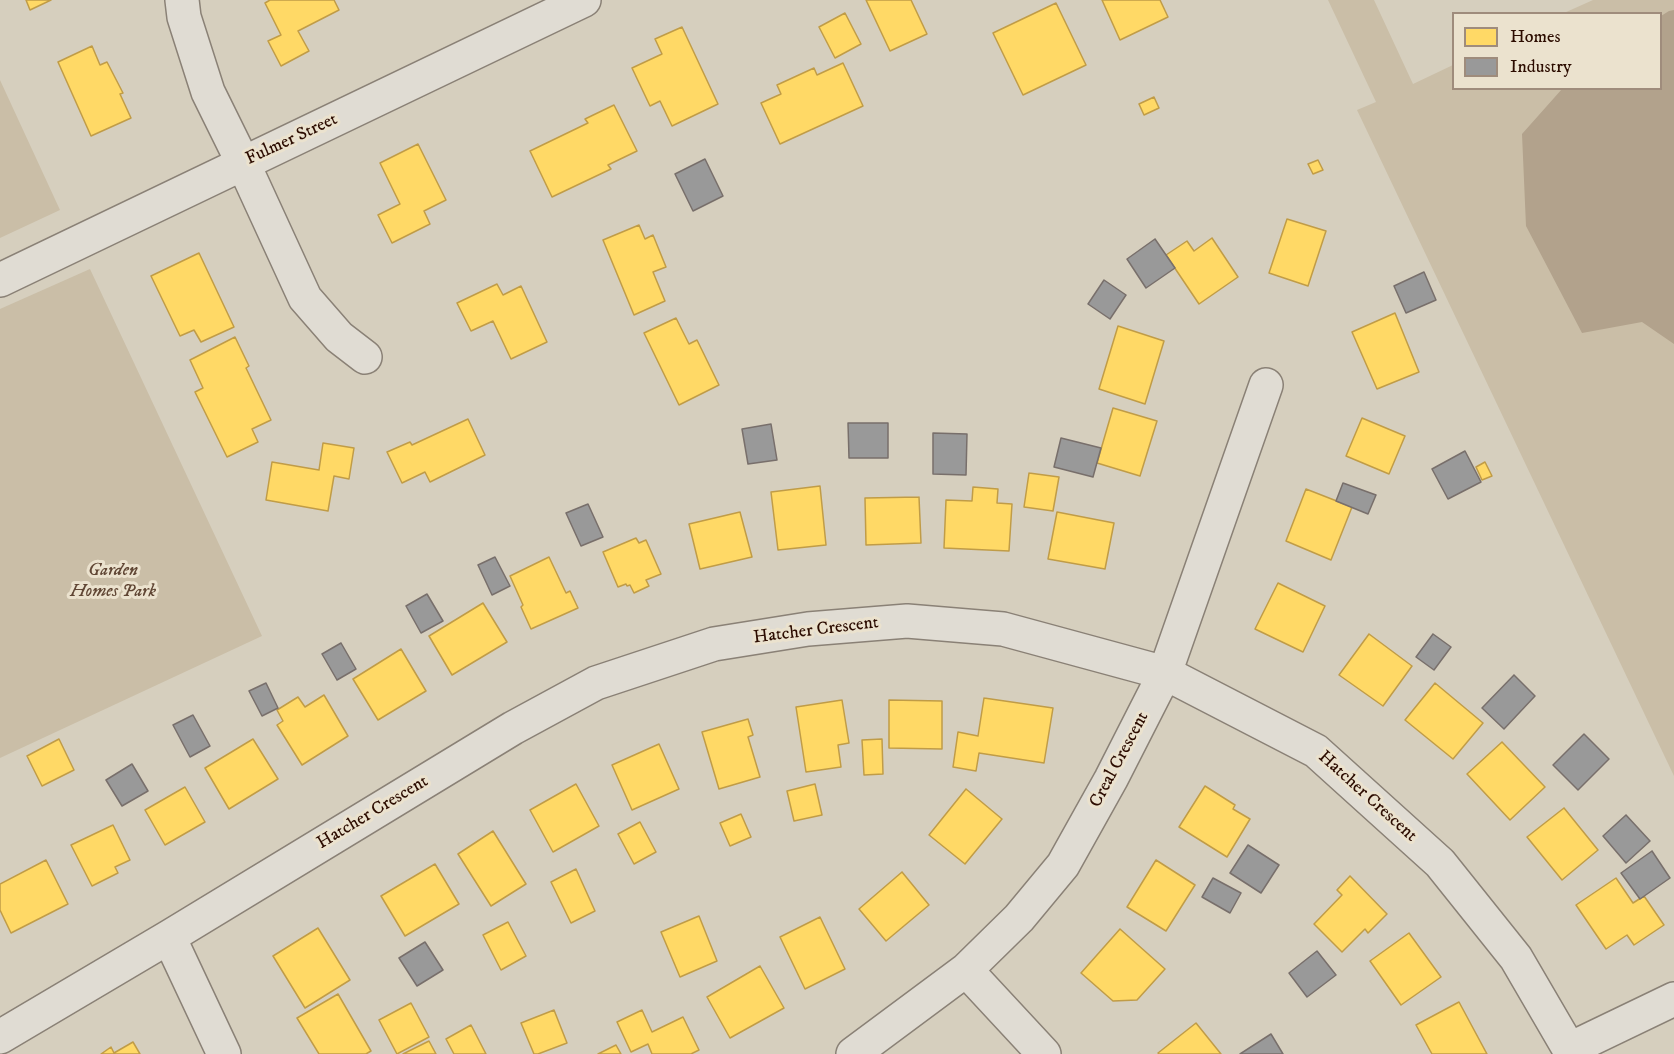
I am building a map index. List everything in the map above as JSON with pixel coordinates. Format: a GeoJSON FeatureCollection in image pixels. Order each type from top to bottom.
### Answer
{"type":"FeatureCollection","features":[{"type":"Feature","properties":{"kind":"street"},"geometry":{"type":"LineString","coordinates":[[182,0],[184,18],[208,92],[305,298],[339,337],[365,357]]}},
{"type":"Feature","properties":{"kind":"street","name":"Fulmer Street"},"geometry":{"type":"LineString","coordinates":[[0,280],[584,0]]}},
{"type":"Feature","properties":{"kind":"street","name":"Creal Crescent"},"geometry":{"type":"LineString","coordinates":[[853,1054],[966,970],[1020,918],[1063,865],[1111,779],[1165,673],[1266,386]]}},
{"type":"Feature","properties":{"kind":"street","name":"Hatcher Crescent"},"geometry":{"type":"LineString","coordinates":[[0,1037],[170,937],[513,728],[596,683],[714,644],[808,628],[907,621],[1003,629],[1165,673],[1316,751],[1440,862],[1516,958],[1571,1052]]}},
{"type":"Feature","properties":{"kind":"street"},"geometry":{"type":"LineString","coordinates":[[170,937],[224,1054]]}},
{"type":"Feature","properties":{"kind":"street"},"geometry":{"type":"LineString","coordinates":[[966,970],[1044,1054]]}},
{"type":"Feature","properties":{"kind":"street"},"geometry":{"type":"LineString","coordinates":[[1571,1052],[1674,999]]}},
{"type":"Feature","properties":{"kind":"green space"},"geometry":{"type":"Polygon","coordinates":[[[1328,0],[1374,0],[1413,84],[1452,65],[1452,90],[1662,90],[1662,12],[1566,12],[1593,0],[1674,0],[1674,776],[1357,110],[1376,102],[1328,0]]]}},
{"type":"Feature","properties":{"kind":"green space"},"geometry":{"type":"Polygon","coordinates":[[[0,80],[60,210],[0,238],[0,80]]]}},
{"type":"Feature","properties":{"kind":"green space","name":"Garden Homes Park"},"geometry":{"type":"Polygon","coordinates":[[[90,269],[262,636],[0,758],[0,309],[90,269]]]}},
{"type":"Feature","properties":{"kind":"shaded area"},"geometry":{"type":"Polygon","coordinates":[[[1674,10],[1674,344],[1642,322],[1582,333],[1526,226],[1522,134],[1561,90],[1662,90],[1662,15],[1674,10]]]}},
{"type":"Feature","properties":{"kind":"building: Homes"},"geometry":{"type":"Polygon","coordinates":[[[26,0],[51,0],[30,10],[26,0]]]}},
{"type":"Feature","properties":{"kind":"building: Homes"},"geometry":{"type":"Polygon","coordinates":[[[270,0],[334,0],[339,10],[298,31],[309,51],[281,66],[268,41],[281,35],[265,3],[270,0]]]}},
{"type":"Feature","properties":{"kind":"building: Homes"},"geometry":{"type":"Polygon","coordinates":[[[866,0],[911,0],[927,34],[890,51],[866,0]]]}},
{"type":"Feature","properties":{"kind":"building: Homes"},"geometry":{"type":"Polygon","coordinates":[[[1102,0],[1160,0],[1168,17],[1120,40],[1102,0]]]}},
{"type":"Feature","properties":{"kind":"building: Homes"},"geometry":{"type":"Polygon","coordinates":[[[1056,3],[1086,65],[1023,95],[993,33],[1056,3]]]}},
{"type":"Feature","properties":{"kind":"building: Homes"},"geometry":{"type":"Polygon","coordinates":[[[845,13],[861,44],[835,58],[819,27],[845,13]]]}},
{"type":"Feature","properties":{"kind":"building: Homes"},"geometry":{"type":"Polygon","coordinates":[[[682,27],[718,104],[672,126],[660,101],[650,106],[632,68],[662,54],[655,39],[682,27]]]}},
{"type":"Feature","properties":{"kind":"building: Homes"},"geometry":{"type":"Polygon","coordinates":[[[92,46],[100,65],[107,62],[123,93],[120,94],[131,118],[91,136],[58,62],[92,46]]]}},
{"type":"Feature","properties":{"kind":"building: Homes"},"geometry":{"type":"Polygon","coordinates":[[[843,63],[863,106],[780,144],[761,103],[781,94],[777,85],[814,68],[817,75],[843,63]]]}},
{"type":"Feature","properties":{"kind":"building: Homes"},"geometry":{"type":"Polygon","coordinates":[[[1154,97],[1159,108],[1144,115],[1139,104],[1154,97]]]}},
{"type":"Feature","properties":{"kind":"building: Homes"},"geometry":{"type":"Polygon","coordinates":[[[614,105],[637,151],[608,165],[611,169],[552,197],[530,151],[588,123],[585,119],[614,105]]]}},
{"type":"Feature","properties":{"kind":"building: Homes"},"geometry":{"type":"Polygon","coordinates":[[[418,144],[446,200],[424,211],[430,224],[392,243],[378,215],[400,204],[380,163],[418,144]]]}},
{"type":"Feature","properties":{"kind":"building: Homes"},"geometry":{"type":"Polygon","coordinates":[[[1318,160],[1323,170],[1313,174],[1308,164],[1318,160]]]}},
{"type":"Feature","properties":{"kind":"building: Homes"},"geometry":{"type":"Polygon","coordinates":[[[1287,219],[1326,231],[1308,286],[1269,273],[1287,219]]]}},
{"type":"Feature","properties":{"kind":"building: Homes"},"geometry":{"type":"Polygon","coordinates":[[[639,225],[645,239],[653,235],[666,267],[653,272],[665,301],[634,315],[603,240],[639,225]]]}},
{"type":"Feature","properties":{"kind":"building: Homes"},"geometry":{"type":"Polygon","coordinates":[[[1212,238],[1238,277],[1199,304],[1166,255],[1187,241],[1194,251],[1212,238]]]}},
{"type":"Feature","properties":{"kind":"building: Homes"},"geometry":{"type":"Polygon","coordinates":[[[199,253],[234,327],[201,342],[194,330],[180,336],[151,276],[199,253]]]}},
{"type":"Feature","properties":{"kind":"building: Homes"},"geometry":{"type":"Polygon","coordinates":[[[497,284],[503,295],[521,286],[547,342],[511,359],[493,321],[471,331],[457,303],[497,284]]]}},
{"type":"Feature","properties":{"kind":"building: Homes"},"geometry":{"type":"Polygon","coordinates":[[[1395,313],[1419,372],[1377,389],[1352,332],[1395,313]]]}},
{"type":"Feature","properties":{"kind":"building: Homes"},"geometry":{"type":"Polygon","coordinates":[[[676,318],[689,344],[697,340],[719,385],[679,405],[644,333],[676,318]]]}},
{"type":"Feature","properties":{"kind":"building: Homes"},"geometry":{"type":"Polygon","coordinates":[[[1118,326],[1164,341],[1145,404],[1099,389],[1118,326]]]}},
{"type":"Feature","properties":{"kind":"building: Homes"},"geometry":{"type":"Polygon","coordinates":[[[235,337],[249,366],[246,368],[271,420],[252,429],[258,442],[227,457],[195,392],[203,388],[190,360],[235,337]]]}},
{"type":"Feature","properties":{"kind":"building: Homes"},"geometry":{"type":"Polygon","coordinates":[[[1113,408],[1157,421],[1140,476],[1097,463],[1113,408]]]}},
{"type":"Feature","properties":{"kind":"building: Homes"},"geometry":{"type":"Polygon","coordinates":[[[1362,418],[1405,436],[1389,474],[1346,456],[1362,418]]]}},
{"type":"Feature","properties":{"kind":"building: Homes"},"geometry":{"type":"Polygon","coordinates":[[[468,419],[485,455],[430,482],[425,472],[402,483],[387,452],[410,442],[412,445],[468,419]]]}},
{"type":"Feature","properties":{"kind":"building: Homes"},"geometry":{"type":"Polygon","coordinates":[[[323,443],[354,448],[349,479],[334,476],[328,511],[266,500],[272,462],[319,470],[323,443]]]}},
{"type":"Feature","properties":{"kind":"building: Homes"},"geometry":{"type":"Polygon","coordinates":[[[1485,462],[1492,476],[1482,480],[1476,467],[1485,462]]]}},
{"type":"Feature","properties":{"kind":"building: Homes"},"geometry":{"type":"Polygon","coordinates":[[[1029,473],[1059,477],[1053,511],[1024,507],[1029,473]]]}},
{"type":"Feature","properties":{"kind":"building: Homes"},"geometry":{"type":"Polygon","coordinates":[[[820,486],[826,545],[778,550],[771,492],[820,486]]]}},
{"type":"Feature","properties":{"kind":"building: Homes"},"geometry":{"type":"Polygon","coordinates":[[[973,487],[998,489],[997,503],[1012,504],[1009,551],[944,548],[946,500],[972,501],[973,487]]]}},
{"type":"Feature","properties":{"kind":"building: Homes"},"geometry":{"type":"Polygon","coordinates":[[[1306,489],[1352,507],[1331,560],[1286,541],[1306,489]]]}},
{"type":"Feature","properties":{"kind":"building: Homes"},"geometry":{"type":"Polygon","coordinates":[[[919,497],[921,543],[866,545],[865,498],[919,497]]]}},
{"type":"Feature","properties":{"kind":"building: Homes"},"geometry":{"type":"Polygon","coordinates":[[[740,512],[752,557],[700,569],[689,524],[740,512]]]}},
{"type":"Feature","properties":{"kind":"building: Homes"},"geometry":{"type":"Polygon","coordinates":[[[1057,512],[1114,523],[1105,569],[1048,559],[1057,512]]]}},
{"type":"Feature","properties":{"kind":"building: Homes"},"geometry":{"type":"Polygon","coordinates":[[[636,538],[639,543],[646,540],[661,574],[646,580],[649,586],[634,593],[630,585],[618,587],[603,552],[636,538]]]}},
{"type":"Feature","properties":{"kind":"building: Homes"},"geometry":{"type":"Polygon","coordinates":[[[549,557],[566,593],[570,591],[578,608],[531,629],[510,576],[549,557]]]}},
{"type":"Feature","properties":{"kind":"building: Homes"},"geometry":{"type":"Polygon","coordinates":[[[1278,583],[1325,606],[1303,652],[1255,629],[1278,583]]]}},
{"type":"Feature","properties":{"kind":"building: Homes"},"geometry":{"type":"Polygon","coordinates":[[[483,603],[507,642],[452,675],[429,636],[483,603]]]}},
{"type":"Feature","properties":{"kind":"building: Homes"},"geometry":{"type":"Polygon","coordinates":[[[1369,634],[1412,666],[1383,706],[1339,675],[1369,634]]]}},
{"type":"Feature","properties":{"kind":"building: Homes"},"geometry":{"type":"Polygon","coordinates":[[[401,649],[426,691],[378,720],[353,679],[401,649]]]}},
{"type":"Feature","properties":{"kind":"building: Homes"},"geometry":{"type":"Polygon","coordinates":[[[1435,683],[1483,723],[1453,759],[1405,720],[1435,683]]]}},
{"type":"Feature","properties":{"kind":"building: Homes"},"geometry":{"type":"Polygon","coordinates":[[[324,695],[348,736],[302,765],[277,725],[283,721],[277,710],[298,697],[305,707],[324,695]]]}},
{"type":"Feature","properties":{"kind":"building: Homes"},"geometry":{"type":"Polygon","coordinates":[[[984,698],[1053,708],[1044,763],[979,753],[976,771],[953,767],[958,732],[978,736],[984,698]]]}},
{"type":"Feature","properties":{"kind":"building: Homes"},"geometry":{"type":"Polygon","coordinates":[[[842,700],[849,743],[838,745],[841,767],[806,772],[796,707],[842,700]]]}},
{"type":"Feature","properties":{"kind":"building: Homes"},"geometry":{"type":"Polygon","coordinates":[[[889,700],[942,701],[942,749],[889,748],[889,700]]]}},
{"type":"Feature","properties":{"kind":"building: Homes"},"geometry":{"type":"Polygon","coordinates":[[[748,719],[753,735],[748,737],[760,777],[719,789],[702,732],[748,719]]]}},
{"type":"Feature","properties":{"kind":"building: Homes"},"geometry":{"type":"Polygon","coordinates":[[[59,739],[74,770],[42,786],[27,756],[59,739]]]}},
{"type":"Feature","properties":{"kind":"building: Homes"},"geometry":{"type":"Polygon","coordinates":[[[253,739],[278,779],[229,809],[205,768],[253,739]]]}},
{"type":"Feature","properties":{"kind":"building: Homes"},"geometry":{"type":"Polygon","coordinates":[[[882,739],[883,774],[864,775],[862,740],[882,739]]]}},
{"type":"Feature","properties":{"kind":"building: Homes"},"geometry":{"type":"Polygon","coordinates":[[[1502,742],[1545,787],[1510,820],[1467,774],[1502,742]]]}},
{"type":"Feature","properties":{"kind":"building: Homes"},"geometry":{"type":"Polygon","coordinates":[[[659,744],[679,789],[632,810],[612,765],[659,744]]]}},
{"type":"Feature","properties":{"kind":"building: Homes"},"geometry":{"type":"Polygon","coordinates":[[[576,784],[599,826],[553,852],[530,810],[576,784]]]}},
{"type":"Feature","properties":{"kind":"building: Homes"},"geometry":{"type":"Polygon","coordinates":[[[815,784],[822,815],[794,821],[787,791],[815,784]]]}},
{"type":"Feature","properties":{"kind":"building: Homes"},"geometry":{"type":"Polygon","coordinates":[[[1205,786],[1235,805],[1233,809],[1250,819],[1227,857],[1179,827],[1205,786]]]}},
{"type":"Feature","properties":{"kind":"building: Homes"},"geometry":{"type":"Polygon","coordinates":[[[185,787],[205,822],[165,845],[145,810],[185,787]]]}},
{"type":"Feature","properties":{"kind":"building: Homes"},"geometry":{"type":"Polygon","coordinates":[[[966,789],[1002,819],[965,864],[929,835],[966,789]]]}},
{"type":"Feature","properties":{"kind":"building: Homes"},"geometry":{"type":"Polygon","coordinates":[[[1564,808],[1598,850],[1562,880],[1527,837],[1564,808]]]}},
{"type":"Feature","properties":{"kind":"building: Homes"},"geometry":{"type":"Polygon","coordinates":[[[741,814],[751,837],[730,846],[720,823],[741,814]]]}},
{"type":"Feature","properties":{"kind":"building: Homes"},"geometry":{"type":"Polygon","coordinates":[[[640,822],[656,852],[634,864],[618,834],[640,822]]]}},
{"type":"Feature","properties":{"kind":"building: Homes"},"geometry":{"type":"Polygon","coordinates":[[[113,825],[130,860],[115,867],[118,873],[92,886],[71,845],[113,825]]]}},
{"type":"Feature","properties":{"kind":"building: Homes"},"geometry":{"type":"Polygon","coordinates":[[[493,831],[526,884],[491,906],[458,854],[493,831]]]}},
{"type":"Feature","properties":{"kind":"building: Homes"},"geometry":{"type":"Polygon","coordinates":[[[46,860],[68,904],[11,933],[0,910],[0,884],[46,860]]]}},
{"type":"Feature","properties":{"kind":"building: Homes"},"geometry":{"type":"Polygon","coordinates":[[[1156,860],[1195,885],[1166,931],[1127,907],[1156,860]]]}},
{"type":"Feature","properties":{"kind":"building: Homes"},"geometry":{"type":"Polygon","coordinates":[[[435,864],[459,904],[405,936],[381,896],[435,864]]]}},
{"type":"Feature","properties":{"kind":"building: Homes"},"geometry":{"type":"Polygon","coordinates":[[[576,869],[595,911],[571,923],[551,882],[576,869]]]}},
{"type":"Feature","properties":{"kind":"building: Homes"},"geometry":{"type":"Polygon","coordinates":[[[902,872],[929,905],[886,941],[859,909],[902,872]]]}},
{"type":"Feature","properties":{"kind":"building: Homes"},"geometry":{"type":"Polygon","coordinates":[[[1350,876],[1387,914],[1368,933],[1365,929],[1342,952],[1314,924],[1342,895],[1337,890],[1350,876]]]}},
{"type":"Feature","properties":{"kind":"building: Homes"},"geometry":{"type":"Polygon","coordinates":[[[1616,878],[1633,903],[1644,896],[1664,925],[1634,945],[1627,935],[1606,949],[1576,905],[1616,878]]]}},
{"type":"Feature","properties":{"kind":"building: Homes"},"geometry":{"type":"Polygon","coordinates":[[[699,916],[717,961],[680,977],[661,932],[699,916]]]}},
{"type":"Feature","properties":{"kind":"building: Homes"},"geometry":{"type":"Polygon","coordinates":[[[820,917],[845,969],[805,989],[780,937],[820,917]]]}},
{"type":"Feature","properties":{"kind":"building: Homes"},"geometry":{"type":"Polygon","coordinates":[[[508,922],[526,956],[501,970],[483,935],[508,922]]]}},
{"type":"Feature","properties":{"kind":"building: Homes"},"geometry":{"type":"Polygon","coordinates":[[[318,928],[350,980],[305,1008],[273,956],[318,928]]]}},
{"type":"Feature","properties":{"kind":"building: Homes"},"geometry":{"type":"Polygon","coordinates":[[[1120,929],[1165,969],[1137,1000],[1113,1001],[1081,973],[1120,929]]]}},
{"type":"Feature","properties":{"kind":"building: Homes"},"geometry":{"type":"Polygon","coordinates":[[[1409,933],[1441,977],[1401,1005],[1370,961],[1409,933]]]}},
{"type":"Feature","properties":{"kind":"building: Homes"},"geometry":{"type":"Polygon","coordinates":[[[760,966],[784,1008],[730,1038],[707,997],[760,966]]]}},
{"type":"Feature","properties":{"kind":"building: Homes"},"geometry":{"type":"Polygon","coordinates":[[[338,994],[371,1051],[366,1054],[319,1054],[297,1018],[338,994]]]}},
{"type":"Feature","properties":{"kind":"building: Homes"},"geometry":{"type":"Polygon","coordinates":[[[1459,1002],[1487,1054],[1432,1054],[1416,1025],[1459,1002]]]}},
{"type":"Feature","properties":{"kind":"building: Homes"},"geometry":{"type":"Polygon","coordinates":[[[411,1003],[429,1037],[397,1054],[379,1020],[411,1003]]]}},
{"type":"Feature","properties":{"kind":"building: Homes"},"geometry":{"type":"Polygon","coordinates":[[[554,1010],[567,1043],[534,1054],[521,1023],[554,1010]]]}},
{"type":"Feature","properties":{"kind":"building: Homes"},"geometry":{"type":"Polygon","coordinates":[[[642,1010],[652,1032],[683,1017],[699,1050],[691,1054],[652,1054],[648,1044],[631,1052],[617,1022],[642,1010]]]}},
{"type":"Feature","properties":{"kind":"building: Homes"},"geometry":{"type":"Polygon","coordinates":[[[1196,1023],[1221,1054],[1158,1053],[1196,1023]]]}},
{"type":"Feature","properties":{"kind":"building: Homes"},"geometry":{"type":"Polygon","coordinates":[[[471,1025],[486,1054],[454,1054],[446,1039],[471,1025]]]}},
{"type":"Feature","properties":{"kind":"building: Homes"},"geometry":{"type":"Polygon","coordinates":[[[429,1041],[436,1054],[403,1054],[429,1041]]]}},
{"type":"Feature","properties":{"kind":"building: Homes"},"geometry":{"type":"Polygon","coordinates":[[[133,1042],[140,1054],[101,1054],[111,1047],[114,1053],[133,1042]]]}},
{"type":"Feature","properties":{"kind":"building: Homes"},"geometry":{"type":"Polygon","coordinates":[[[616,1045],[621,1054],[598,1054],[616,1045]]]}},
{"type":"Feature","properties":{"kind":"building: Industry"},"geometry":{"type":"Polygon","coordinates":[[[705,159],[723,196],[693,211],[675,174],[705,159]]]}},
{"type":"Feature","properties":{"kind":"building: Industry"},"geometry":{"type":"Polygon","coordinates":[[[1155,239],[1175,268],[1146,288],[1127,259],[1155,239]]]}},
{"type":"Feature","properties":{"kind":"building: Industry"},"geometry":{"type":"Polygon","coordinates":[[[1424,272],[1436,300],[1406,313],[1394,286],[1424,272]]]}},
{"type":"Feature","properties":{"kind":"building: Industry"},"geometry":{"type":"Polygon","coordinates":[[[1104,280],[1126,295],[1110,319],[1088,304],[1104,280]]]}},
{"type":"Feature","properties":{"kind":"building: Industry"},"geometry":{"type":"Polygon","coordinates":[[[848,423],[888,423],[888,458],[849,458],[848,423]]]}},
{"type":"Feature","properties":{"kind":"building: Industry"},"geometry":{"type":"Polygon","coordinates":[[[771,424],[777,460],[748,464],[742,429],[771,424]]]}},
{"type":"Feature","properties":{"kind":"building: Industry"},"geometry":{"type":"Polygon","coordinates":[[[933,433],[967,434],[966,475],[933,474],[933,433]]]}},
{"type":"Feature","properties":{"kind":"building: Industry"},"geometry":{"type":"Polygon","coordinates":[[[1061,438],[1101,448],[1093,477],[1054,467],[1061,438]]]}},
{"type":"Feature","properties":{"kind":"building: Industry"},"geometry":{"type":"Polygon","coordinates":[[[1465,451],[1481,482],[1448,499],[1432,469],[1465,451]]]}},
{"type":"Feature","properties":{"kind":"building: Industry"},"geometry":{"type":"Polygon","coordinates":[[[1343,483],[1376,495],[1368,514],[1336,501],[1343,483]]]}},
{"type":"Feature","properties":{"kind":"building: Industry"},"geometry":{"type":"Polygon","coordinates":[[[588,504],[603,537],[581,546],[566,513],[588,504]]]}},
{"type":"Feature","properties":{"kind":"building: Industry"},"geometry":{"type":"Polygon","coordinates":[[[495,557],[510,586],[492,595],[478,565],[495,557]]]}},
{"type":"Feature","properties":{"kind":"building: Industry"},"geometry":{"type":"Polygon","coordinates":[[[427,594],[443,621],[421,633],[406,606],[427,594]]]}},
{"type":"Feature","properties":{"kind":"building: Industry"},"geometry":{"type":"Polygon","coordinates":[[[1433,634],[1451,647],[1434,670],[1416,657],[1433,634]]]}},
{"type":"Feature","properties":{"kind":"building: Industry"},"geometry":{"type":"Polygon","coordinates":[[[341,643],[356,669],[337,680],[322,654],[341,643]]]}},
{"type":"Feature","properties":{"kind":"building: Industry"},"geometry":{"type":"Polygon","coordinates":[[[1514,675],[1535,696],[1504,729],[1482,708],[1514,675]]]}},
{"type":"Feature","properties":{"kind":"building: Industry"},"geometry":{"type":"Polygon","coordinates":[[[266,683],[278,708],[262,716],[249,691],[266,683]]]}},
{"type":"Feature","properties":{"kind":"building: Industry"},"geometry":{"type":"Polygon","coordinates":[[[193,715],[210,746],[190,757],[173,725],[193,715]]]}},
{"type":"Feature","properties":{"kind":"building: Industry"},"geometry":{"type":"Polygon","coordinates":[[[1584,734],[1609,759],[1578,790],[1553,765],[1584,734]]]}},
{"type":"Feature","properties":{"kind":"building: Industry"},"geometry":{"type":"Polygon","coordinates":[[[132,764],[148,791],[122,806],[106,780],[132,764]]]}},
{"type":"Feature","properties":{"kind":"building: Industry"},"geometry":{"type":"Polygon","coordinates":[[[1626,815],[1650,841],[1626,863],[1603,836],[1626,815]]]}},
{"type":"Feature","properties":{"kind":"building: Industry"},"geometry":{"type":"Polygon","coordinates":[[[1248,845],[1279,865],[1261,893],[1230,873],[1248,845]]]}},
{"type":"Feature","properties":{"kind":"building: Industry"},"geometry":{"type":"Polygon","coordinates":[[[1652,851],[1670,878],[1640,899],[1621,873],[1652,851]]]}},
{"type":"Feature","properties":{"kind":"building: Industry"},"geometry":{"type":"Polygon","coordinates":[[[1213,878],[1241,893],[1230,913],[1202,897],[1213,878]]]}},
{"type":"Feature","properties":{"kind":"building: Industry"},"geometry":{"type":"Polygon","coordinates":[[[425,942],[443,970],[417,986],[399,958],[425,942]]]}},
{"type":"Feature","properties":{"kind":"building: Industry"},"geometry":{"type":"Polygon","coordinates":[[[1317,951],[1336,975],[1307,997],[1289,973],[1317,951]]]}},
{"type":"Feature","properties":{"kind":"building: Industry"},"geometry":{"type":"Polygon","coordinates":[[[1271,1034],[1283,1054],[1240,1054],[1271,1034]]]}}]}
